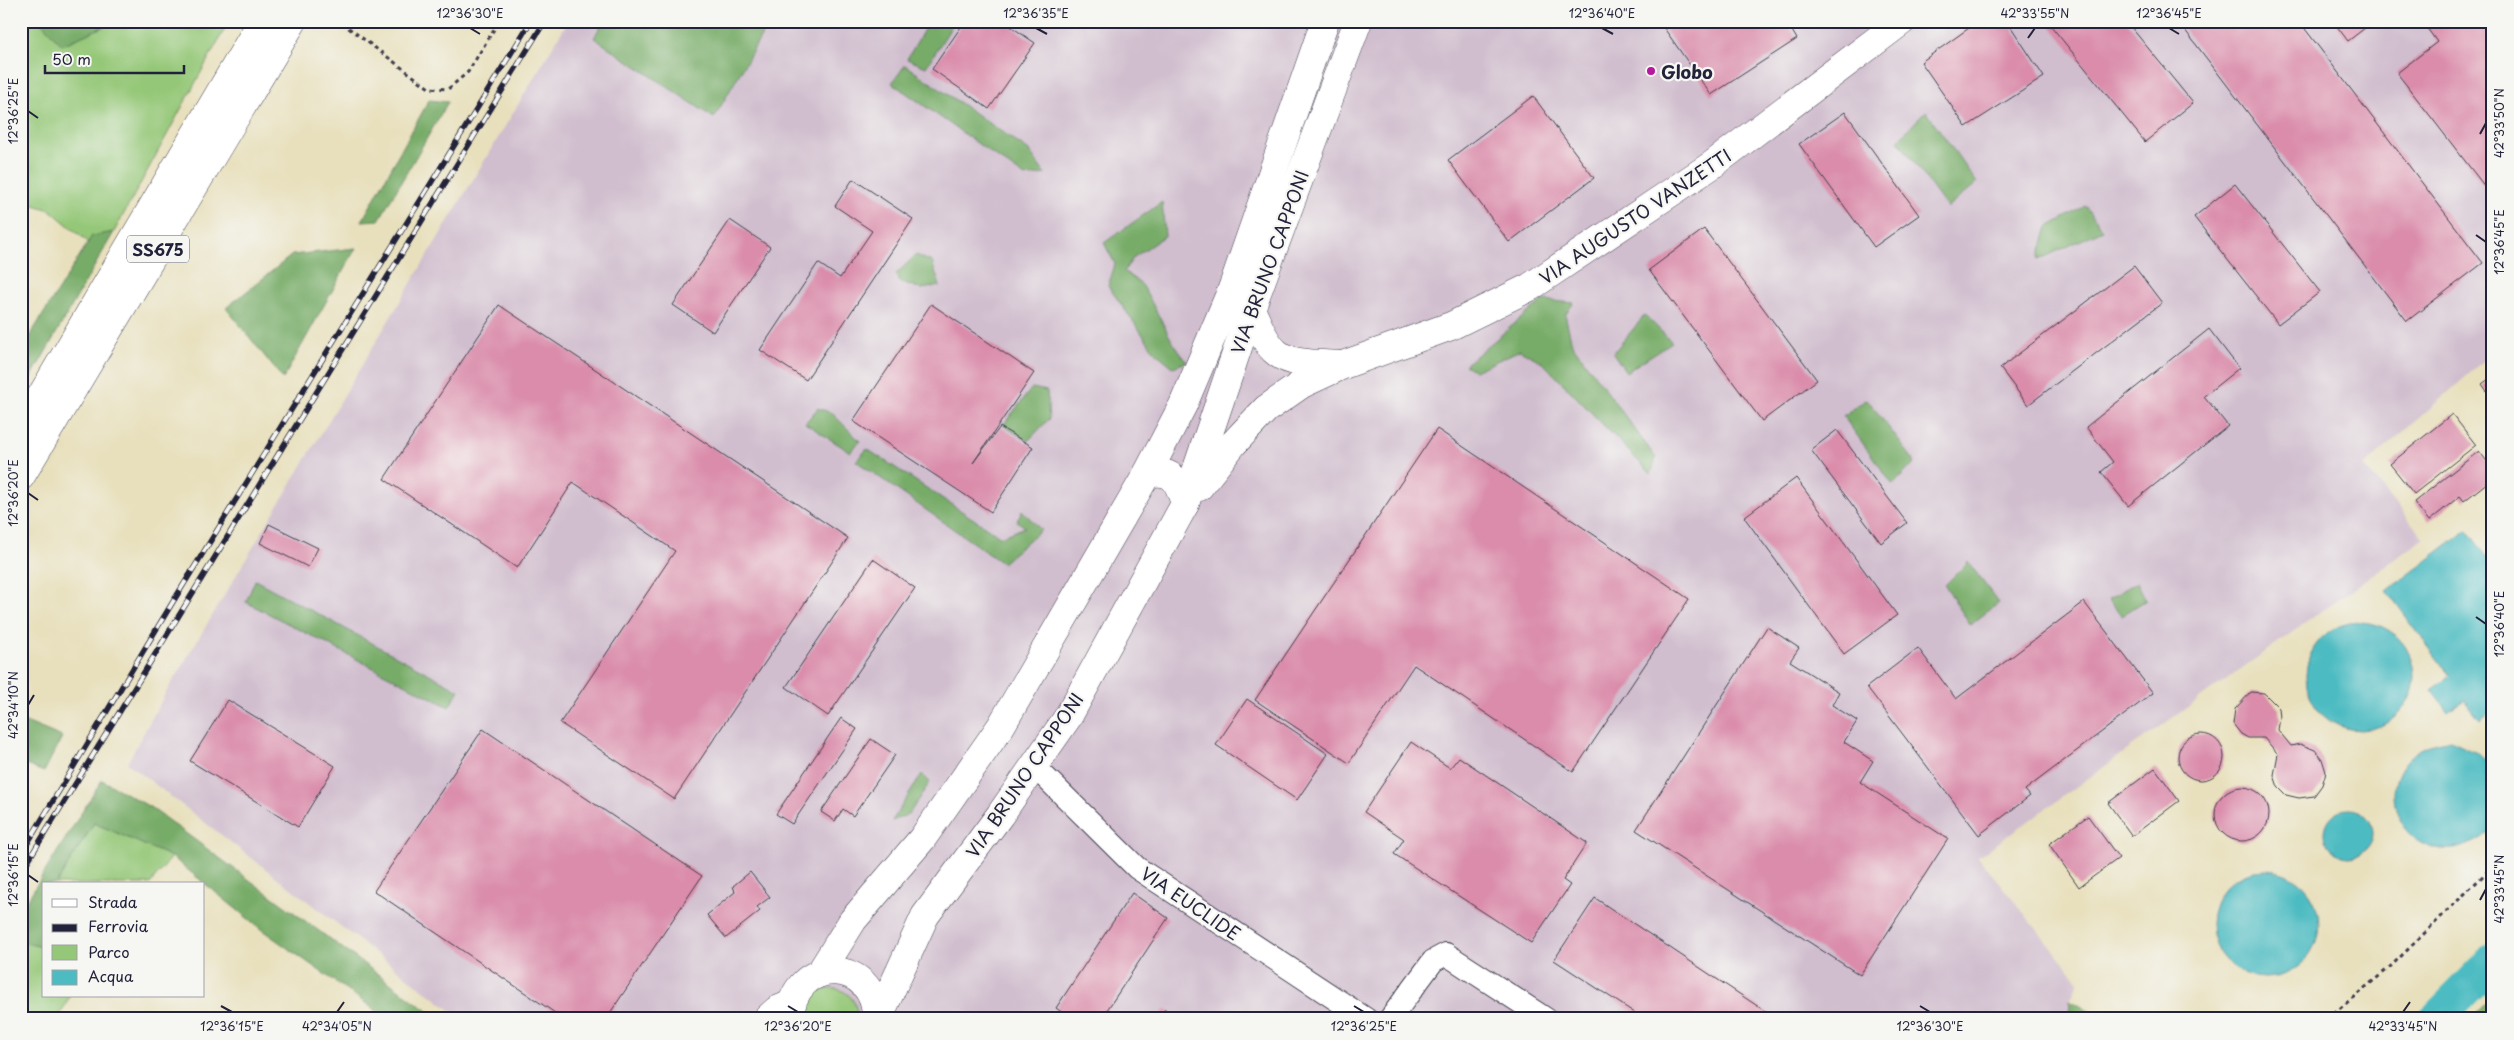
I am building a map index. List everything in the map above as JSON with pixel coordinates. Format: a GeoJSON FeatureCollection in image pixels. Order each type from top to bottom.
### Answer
{"type":"FeatureCollection","features":[{"type":"Feature","properties":{"kind":"main road","name":"SS675"},"geometry":{"type":"LineString","coordinates":[[21,430],[262,21]]}},
{"type":"Feature","properties":{"kind":"main road","name":"SS675"},"geometry":{"type":"LineString","coordinates":[[21,476],[293,21]]}},
{"type":"Feature","properties":{"kind":"main road","name":"VIA BRUNO CAPPONI"},"geometry":{"type":"LineString","coordinates":[[820,973],[853,920],[922,839],[1001,726],[1147,474],[1184,405],[1232,289],[1325,21]]}},
{"type":"Feature","properties":{"kind":"main road","name":"VIA BRUNO CAPPONI"},"geometry":{"type":"LineString","coordinates":[[877,1019],[925,916],[1068,717],[1185,504],[1251,309],[1358,21]]}},
{"type":"Feature","properties":{"kind":"main road","name":"VIA AUGUSTO VANZETTI"},"geometry":{"type":"LineString","coordinates":[[1185,504],[1233,444],[1266,409],[1302,384],[1342,364],[1451,326],[1530,287],[1712,164],[1902,21]]}},
{"type":"Feature","properties":{"kind":"main road","name":"VIA AUGUSTO VANZETTI"},"geometry":{"type":"LineString","coordinates":[[1251,309],[1266,341],[1277,353],[1293,360],[1342,364]]}},
{"type":"Feature","properties":{"kind":"main road"},"geometry":{"type":"LineString","coordinates":[[1147,474],[1160,472],[1173,477],[1179,484],[1185,504]]}},
{"type":"Feature","properties":{"kind":"main road"},"geometry":{"type":"LineString","coordinates":[[767,1019],[777,1010],[790,1012],[800,986],[820,973],[835,971],[849,974],[862,982],[872,993],[877,1007],[877,1019]]}},
{"type":"Feature","properties":{"kind":"street","name":"VIA EUCLIDE"},"geometry":{"type":"LineString","coordinates":[[1034,766],[1137,868],[1366,1019]]}},
{"type":"Feature","properties":{"kind":"street"},"geometry":{"type":"LineString","coordinates":[[1390,1019],[1433,961],[1446,954],[1546,1019]]}},
{"type":"Feature","properties":{"kind":"path"},"geometry":{"type":"LineString","coordinates":[[342,23],[429,88],[448,89],[468,72],[499,21]]}},
{"type":"Feature","properties":{"kind":"path"},"geometry":{"type":"LineString","coordinates":[[2327,1019],[2390,968],[2493,866]]}},
{"type":"Feature","properties":{"kind":"shaded area"},"geometry":{"type":"Polygon","coordinates":[[[568,21],[2493,21],[2493,353],[2364,466],[2424,538],[1978,857],[2079,981],[2070,1000],[2068,1019],[462,1019],[127,763],[167,691],[568,21]]]}},
{"type":"Feature","properties":{"kind":"green space"},"geometry":{"type":"Polygon","coordinates":[[[21,21],[40,21],[62,45],[116,21],[229,21],[114,232],[88,242],[50,210],[21,201],[21,21]]]}},
{"type":"Feature","properties":{"kind":"green space"},"geometry":{"type":"Polygon","coordinates":[[[40,21],[116,21],[62,45],[40,21]]]}},
{"type":"Feature","properties":{"kind":"green space"},"geometry":{"type":"Polygon","coordinates":[[[603,21],[770,21],[714,118],[594,38],[603,21]]]}},
{"type":"Feature","properties":{"kind":"green space"},"geometry":{"type":"Polygon","coordinates":[[[929,21],[955,21],[926,67],[907,59],[929,21]]]}},
{"type":"Feature","properties":{"kind":"green space"},"geometry":{"type":"Polygon","coordinates":[[[905,65],[1028,150],[1045,174],[1025,177],[892,83],[905,65]]]}},
{"type":"Feature","properties":{"kind":"green space"},"geometry":{"type":"Polygon","coordinates":[[[429,100],[448,102],[379,220],[362,221],[429,100]]]}},
{"type":"Feature","properties":{"kind":"green space"},"geometry":{"type":"Polygon","coordinates":[[[1926,111],[1977,183],[1947,208],[1898,140],[1926,111]]]}},
{"type":"Feature","properties":{"kind":"green space"},"geometry":{"type":"Polygon","coordinates":[[[1162,202],[1165,236],[1134,257],[1124,271],[1143,286],[1172,341],[1187,362],[1173,367],[1155,352],[1108,286],[1115,264],[1104,243],[1162,202]]]}},
{"type":"Feature","properties":{"kind":"green space"},"geometry":{"type":"Polygon","coordinates":[[[2085,206],[2103,230],[2038,260],[2048,227],[2085,206]]]}},
{"type":"Feature","properties":{"kind":"green space"},"geometry":{"type":"Polygon","coordinates":[[[114,232],[21,395],[21,350],[92,236],[114,232]]]}},
{"type":"Feature","properties":{"kind":"green space"},"geometry":{"type":"Polygon","coordinates":[[[356,248],[283,379],[226,308],[292,255],[356,248]]]}},
{"type":"Feature","properties":{"kind":"green space"},"geometry":{"type":"Polygon","coordinates":[[[916,255],[932,262],[940,286],[921,289],[899,281],[896,274],[916,255]]]}},
{"type":"Feature","properties":{"kind":"green space"},"geometry":{"type":"Polygon","coordinates":[[[1543,300],[1574,303],[1565,314],[1572,344],[1656,458],[1651,474],[1542,362],[1520,350],[1475,371],[1465,365],[1543,300]]]}},
{"type":"Feature","properties":{"kind":"green space"},"geometry":{"type":"Polygon","coordinates":[[[1645,315],[1672,342],[1626,372],[1613,353],[1645,315]]]}},
{"type":"Feature","properties":{"kind":"green space"},"geometry":{"type":"Polygon","coordinates":[[[1032,388],[1047,391],[1049,419],[1028,441],[1003,425],[1032,388]]]}},
{"type":"Feature","properties":{"kind":"green space"},"geometry":{"type":"Polygon","coordinates":[[[1867,399],[1915,462],[1893,485],[1843,416],[1867,399]]]}},
{"type":"Feature","properties":{"kind":"green space"},"geometry":{"type":"Polygon","coordinates":[[[818,408],[832,413],[860,441],[850,452],[805,423],[818,408]]]}},
{"type":"Feature","properties":{"kind":"green space"},"geometry":{"type":"Polygon","coordinates":[[[867,449],[1001,537],[1025,527],[1017,521],[1022,510],[1041,530],[1002,563],[856,461],[867,449]]]}},
{"type":"Feature","properties":{"kind":"green space"},"geometry":{"type":"Polygon","coordinates":[[[1968,562],[1999,603],[1970,625],[1945,585],[1968,562]]]}},
{"type":"Feature","properties":{"kind":"green space"},"geometry":{"type":"Polygon","coordinates":[[[255,580],[459,690],[449,707],[246,602],[255,580]]]}},
{"type":"Feature","properties":{"kind":"green space"},"geometry":{"type":"Polygon","coordinates":[[[2137,582],[2146,600],[2121,616],[2108,599],[2137,582]]]}},
{"type":"Feature","properties":{"kind":"green space"},"geometry":{"type":"Polygon","coordinates":[[[21,720],[62,737],[44,772],[21,763],[21,720]]]}},
{"type":"Feature","properties":{"kind":"green space"},"geometry":{"type":"Polygon","coordinates":[[[922,774],[930,782],[909,814],[892,821],[922,774]]]}},
{"type":"Feature","properties":{"kind":"green space"},"geometry":{"type":"Polygon","coordinates":[[[102,780],[150,807],[439,1019],[388,1019],[262,930],[172,857],[94,823],[57,882],[42,882],[42,947],[21,942],[21,910],[102,780]]]}},
{"type":"Feature","properties":{"kind":"green space"},"geometry":{"type":"Polygon","coordinates":[[[94,823],[172,857],[152,882],[57,882],[94,823]]]}},
{"type":"Feature","properties":{"kind":"green space"},"geometry":{"type":"Polygon","coordinates":[[[21,942],[42,947],[42,998],[69,998],[58,1019],[21,1019],[21,942]]]}},
{"type":"Feature","properties":{"kind":"green space"},"geometry":{"type":"Polygon","coordinates":[[[828,988],[840,990],[850,996],[857,1012],[857,1019],[804,1019],[807,1003],[813,995],[828,988]]]}},
{"type":"Feature","properties":{"kind":"green space"},"geometry":{"type":"Polygon","coordinates":[[[2493,996],[2493,1019],[2470,1019],[2493,996]]]}},
{"type":"Feature","properties":{"kind":"green space"},"geometry":{"type":"Polygon","coordinates":[[[2070,1000],[2103,1019],[2069,1019],[2070,1000]]]}},
{"type":"Feature","properties":{"kind":"water"},"geometry":{"type":"Polygon","coordinates":[[[2467,530],[2493,565],[2493,710],[2480,720],[2464,700],[2448,712],[2431,690],[2450,676],[2387,591],[2467,530]]]}},
{"type":"Feature","properties":{"kind":"water"},"geometry":{"type":"Polygon","coordinates":[[[2360,622],[2390,631],[2398,638],[2405,646],[2414,676],[2405,706],[2398,714],[2390,721],[2360,730],[2330,721],[2322,714],[2315,706],[2306,676],[2315,646],[2322,638],[2330,631],[2360,622]]]}},
{"type":"Feature","properties":{"kind":"water"},"geometry":{"type":"Polygon","coordinates":[[[2450,740],[2475,751],[2493,767],[2494,814],[2493,825],[2483,837],[2470,844],[2448,849],[2429,846],[2413,836],[2401,821],[2395,804],[2395,785],[2402,767],[2418,751],[2429,745],[2450,740]]]}},
{"type":"Feature","properties":{"kind":"water"},"geometry":{"type":"Polygon","coordinates":[[[2349,809],[2358,811],[2366,816],[2371,824],[2373,833],[2371,842],[2366,850],[2358,855],[2349,857],[2340,855],[2332,850],[2327,842],[2325,833],[2327,824],[2332,816],[2340,811],[2349,809]]]}},
{"type":"Feature","properties":{"kind":"water"},"geometry":{"type":"Polygon","coordinates":[[[2265,870],[2286,874],[2303,886],[2315,903],[2319,924],[2315,945],[2303,962],[2286,974],[2265,978],[2244,974],[2227,962],[2215,945],[2211,924],[2215,903],[2227,886],[2244,874],[2265,870]]]}},
{"type":"Feature","properties":{"kind":"building"},"geometry":{"type":"Polygon","coordinates":[[[965,21],[1003,21],[1035,43],[989,109],[932,69],[965,21]]]}},
{"type":"Feature","properties":{"kind":"building"},"geometry":{"type":"Polygon","coordinates":[[[1659,21],[1786,21],[1797,39],[1711,95],[1659,21]]]}},
{"type":"Feature","properties":{"kind":"building"},"geometry":{"type":"Polygon","coordinates":[[[1979,21],[2007,21],[2044,77],[1966,127],[1921,62],[1979,21]]]}},
{"type":"Feature","properties":{"kind":"building"},"geometry":{"type":"Polygon","coordinates":[[[2047,21],[2126,21],[2193,103],[2145,142],[2047,21]]]}},
{"type":"Feature","properties":{"kind":"building"},"geometry":{"type":"Polygon","coordinates":[[[2178,21],[2299,21],[2483,263],[2407,321],[2178,21]]]}},
{"type":"Feature","properties":{"kind":"building"},"geometry":{"type":"Polygon","coordinates":[[[2333,21],[2374,21],[2348,41],[2333,21]]]}},
{"type":"Feature","properties":{"kind":"building"},"geometry":{"type":"Polygon","coordinates":[[[2422,21],[2493,21],[2493,189],[2489,192],[2397,73],[2437,42],[2422,21]]]}},
{"type":"Feature","properties":{"kind":"building"},"geometry":{"type":"Polygon","coordinates":[[[1533,96],[1594,178],[1509,242],[1448,160],[1533,96]]]}},
{"type":"Feature","properties":{"kind":"building"},"geometry":{"type":"Polygon","coordinates":[[[1845,112],[1919,215],[1874,247],[1799,144],[1845,112]]]}},
{"type":"Feature","properties":{"kind":"building"},"geometry":{"type":"Polygon","coordinates":[[[853,179],[913,219],[806,380],[760,350],[818,263],[840,278],[872,231],[835,206],[853,179]]]}},
{"type":"Feature","properties":{"kind":"building"},"geometry":{"type":"Polygon","coordinates":[[[2235,184],[2320,292],[2278,324],[2194,217],[2235,184]]]}},
{"type":"Feature","properties":{"kind":"building"},"geometry":{"type":"Polygon","coordinates":[[[730,220],[770,247],[713,332],[673,305],[730,220]]]}},
{"type":"Feature","properties":{"kind":"building"},"geometry":{"type":"Polygon","coordinates":[[[1704,229],[1817,380],[1762,421],[1649,270],[1704,229]]]}},
{"type":"Feature","properties":{"kind":"building"},"geometry":{"type":"Polygon","coordinates":[[[2134,266],[2162,303],[2028,405],[2000,368],[2134,266]]]}},
{"type":"Feature","properties":{"kind":"building"},"geometry":{"type":"Polygon","coordinates":[[[931,304],[1034,373],[973,463],[1000,427],[1033,447],[991,512],[853,421],[931,304]]]}},
{"type":"Feature","properties":{"kind":"building"},"geometry":{"type":"Polygon","coordinates":[[[499,305],[848,538],[674,799],[560,723],[675,551],[573,482],[517,568],[384,479],[499,305]]]}},
{"type":"Feature","properties":{"kind":"building"},"geometry":{"type":"Polygon","coordinates":[[[2209,329],[2239,368],[2204,396],[2228,426],[2128,506],[2101,472],[2113,462],[2086,427],[2209,329]]]}},
{"type":"Feature","properties":{"kind":"building"},"geometry":{"type":"Polygon","coordinates":[[[2493,376],[2493,396],[2491,397],[2482,384],[2493,376]]]}},
{"type":"Feature","properties":{"kind":"building"},"geometry":{"type":"Polygon","coordinates":[[[2452,414],[2476,445],[2414,494],[2390,464],[2452,414]]]}},
{"type":"Feature","properties":{"kind":"building"},"geometry":{"type":"Polygon","coordinates":[[[1437,429],[1689,599],[1573,772],[1414,665],[1349,763],[1255,700],[1437,429]]]}},
{"type":"Feature","properties":{"kind":"building"},"geometry":{"type":"Polygon","coordinates":[[[1837,430],[1907,523],[1881,543],[1811,450],[1837,430]]]}},
{"type":"Feature","properties":{"kind":"building"},"geometry":{"type":"Polygon","coordinates":[[[2479,451],[2493,469],[2493,478],[2464,501],[2460,496],[2429,521],[2414,502],[2479,451]]]}},
{"type":"Feature","properties":{"kind":"building"},"geometry":{"type":"Polygon","coordinates":[[[1796,478],[1897,615],[1844,654],[1744,517],[1796,478]]]}},
{"type":"Feature","properties":{"kind":"building"},"geometry":{"type":"Polygon","coordinates":[[[269,524],[318,548],[308,567],[260,543],[269,524]]]}},
{"type":"Feature","properties":{"kind":"building"},"geometry":{"type":"Polygon","coordinates":[[[873,559],[915,588],[828,716],[786,687],[873,559]]]}},
{"type":"Feature","properties":{"kind":"building"},"geometry":{"type":"Polygon","coordinates":[[[2084,602],[2153,693],[2025,790],[2030,796],[1979,835],[1867,687],[1918,648],[1956,699],[2084,602]]]}},
{"type":"Feature","properties":{"kind":"building"},"geometry":{"type":"Polygon","coordinates":[[[1767,627],[1799,648],[1790,661],[1839,692],[1832,705],[1857,721],[1844,742],[1873,761],[1860,782],[1948,839],[1860,975],[1636,830],[1767,627]]]}},
{"type":"Feature","properties":{"kind":"building"},"geometry":{"type":"Polygon","coordinates":[[[2251,692],[2264,693],[2279,708],[2278,730],[2291,746],[2300,744],[2315,750],[2322,759],[2326,772],[2322,785],[2314,796],[2299,798],[2286,795],[2278,787],[2274,775],[2278,754],[2264,738],[2248,738],[2241,734],[2233,724],[2235,709],[2251,692]]]}},
{"type":"Feature","properties":{"kind":"building"},"geometry":{"type":"Polygon","coordinates":[[[1247,699],[1328,754],[1297,800],[1216,745],[1247,699]]]}},
{"type":"Feature","properties":{"kind":"building"},"geometry":{"type":"Polygon","coordinates":[[[228,700],[335,766],[298,827],[190,761],[228,700]]]}},
{"type":"Feature","properties":{"kind":"building"},"geometry":{"type":"Polygon","coordinates":[[[841,718],[857,729],[792,824],[776,814],[841,718]]]}},
{"type":"Feature","properties":{"kind":"building"},"geometry":{"type":"Polygon","coordinates":[[[483,729],[702,876],[606,1019],[564,1019],[374,891],[483,729]]]}},
{"type":"Feature","properties":{"kind":"building"},"geometry":{"type":"Polygon","coordinates":[[[2206,734],[2210,735],[2220,744],[2223,748],[2223,766],[2214,776],[2206,780],[2196,780],[2188,776],[2179,766],[2178,752],[2182,744],[2192,735],[2206,734]]]}},
{"type":"Feature","properties":{"kind":"building"},"geometry":{"type":"Polygon","coordinates":[[[871,739],[895,755],[853,816],[843,809],[835,821],[821,812],[871,739]]]}},
{"type":"Feature","properties":{"kind":"building"},"geometry":{"type":"Polygon","coordinates":[[[1411,742],[1450,768],[1459,757],[1587,843],[1563,880],[1570,885],[1531,943],[1394,854],[1404,839],[1364,812],[1411,742]]]}},
{"type":"Feature","properties":{"kind":"building"},"geometry":{"type":"Polygon","coordinates":[[[2155,768],[2179,801],[2132,836],[2108,803],[2155,768]]]}},
{"type":"Feature","properties":{"kind":"building"},"geometry":{"type":"Polygon","coordinates":[[[2242,787],[2252,789],[2261,795],[2267,804],[2269,814],[2267,824],[2261,833],[2252,839],[2242,841],[2232,839],[2223,833],[2217,824],[2215,814],[2217,804],[2223,795],[2232,789],[2242,787]]]}},
{"type":"Feature","properties":{"kind":"building"},"geometry":{"type":"Polygon","coordinates":[[[2088,816],[2119,858],[2079,887],[2049,844],[2088,816]]]}},
{"type":"Feature","properties":{"kind":"building"},"geometry":{"type":"Polygon","coordinates":[[[750,872],[770,897],[757,907],[760,911],[726,938],[707,915],[735,892],[733,886],[750,872]]]}},
{"type":"Feature","properties":{"kind":"building"},"geometry":{"type":"Polygon","coordinates":[[[1132,893],[1168,918],[1101,1019],[1071,1019],[1056,1008],[1132,893]]]}},
{"type":"Feature","properties":{"kind":"building"},"geometry":{"type":"Polygon","coordinates":[[[1595,898],[1777,1019],[1644,1019],[1554,960],[1595,898]]]}},
{"type":"Feature","properties":{"kind":"building"},"geometry":{"type":"Polygon","coordinates":[[[1165,1009],[1179,1019],[1158,1019],[1165,1009]]]}},
{"type":"Feature","properties":{"kind":"waterway"},"geometry":{"type":"LineString","coordinates":[[2436,1019],[2493,961]]}},
{"type":"Feature","properties":{"kind":"railway"},"geometry":{"type":"LineString","coordinates":[[21,854],[171,605],[531,21]]}},
{"type":"Feature","properties":{"kind":"railway"},"geometry":{"type":"LineString","coordinates":[[21,872],[545,21]]}},
{"type":"Feature","properties":{"kind":"place","name":"Globo"},"geometry":{"type":"Point","coordinates":[1651,71]}}]}
